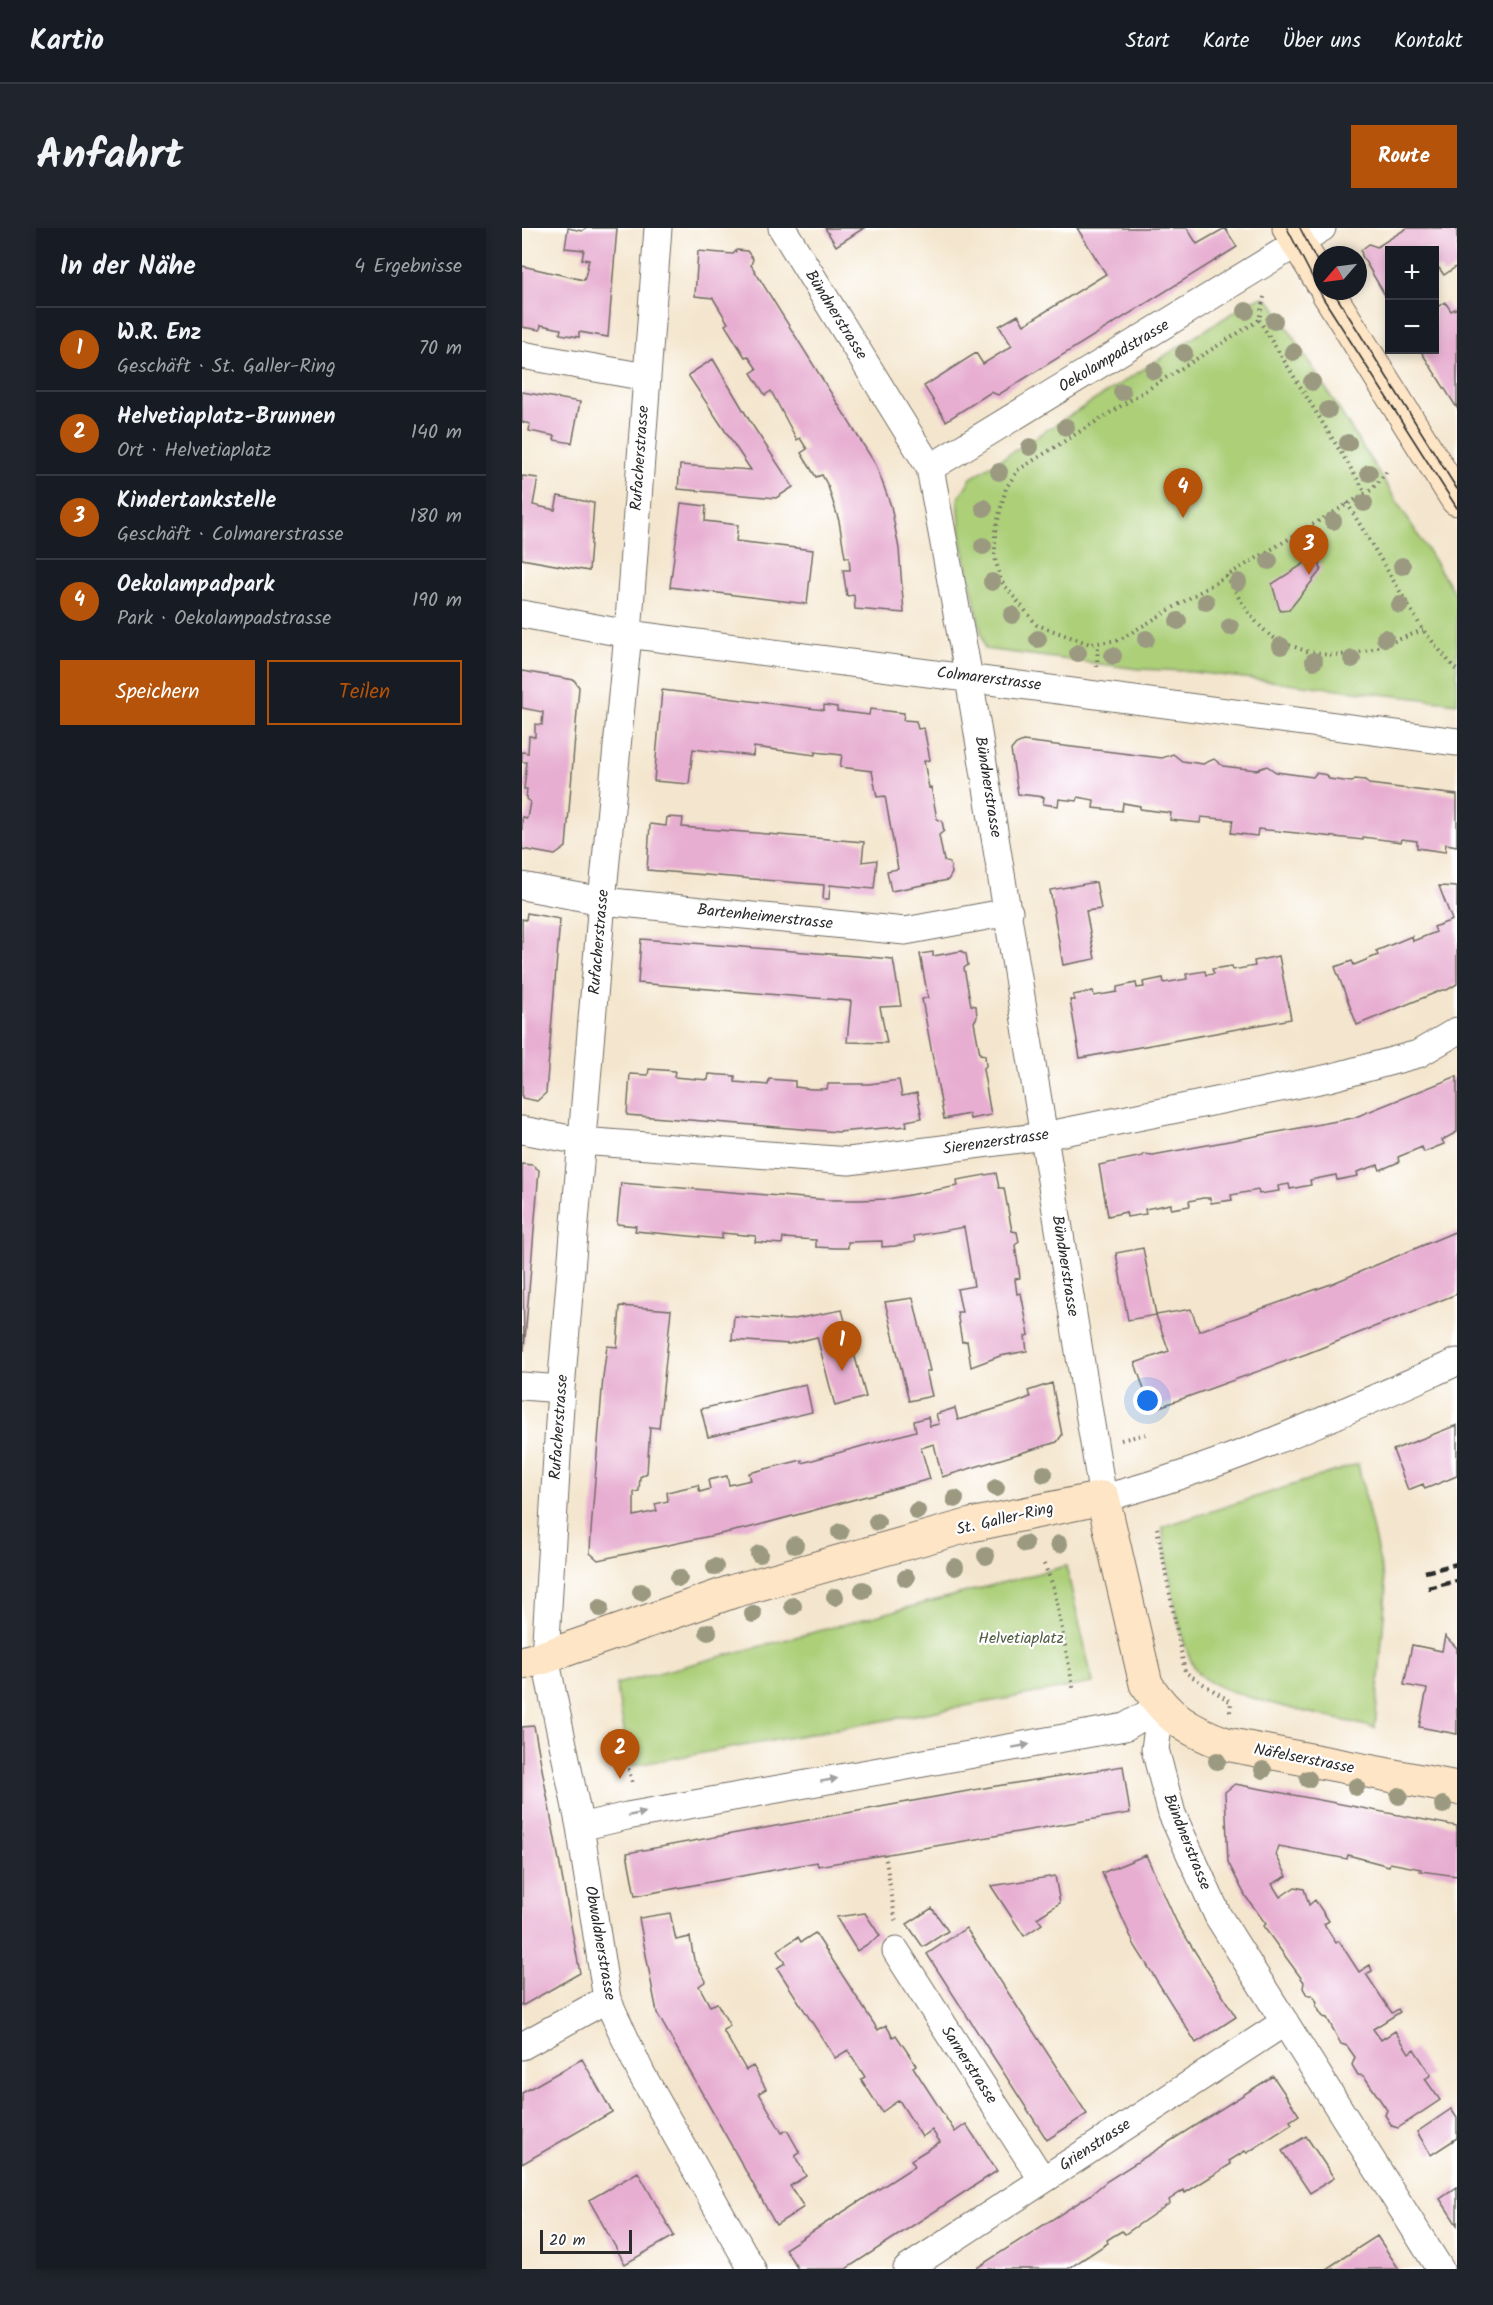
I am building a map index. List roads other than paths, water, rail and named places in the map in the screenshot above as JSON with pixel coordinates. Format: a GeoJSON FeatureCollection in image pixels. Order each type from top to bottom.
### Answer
{"type":"FeatureCollection","features":[{"type":"Feature","properties":{"kind":"street","name":"Rufacherstrasse"},"geometry":{"type":"LineString","coordinates":[[534,1660],[561,1389],[602,901],[628,634],[658,228]]}},
{"type":"Feature","properties":{"kind":"street","name":"Bündnerstrasse"},"geometry":{"type":"LineString","coordinates":[[782,228],[930,468],[1009,912],[1103,1498],[1146,1684],[1161,1706],[1155,1749],[1172,1814],[1218,1916],[1440,2269]]}},
{"type":"Feature","properties":{"kind":"street"},"geometry":{"type":"LineString","coordinates":[[1303,232],[1313,258]]}},
{"type":"Feature","properties":{"kind":"street","name":"Oekolampadstrasse"},"geometry":{"type":"LineString","coordinates":[[930,468],[1173,320],[1303,232]]}},
{"type":"Feature","properties":{"kind":"street"},"geometry":{"type":"LineString","coordinates":[[1334,300],[1457,499]]}},
{"type":"Feature","properties":{"kind":"street"},"geometry":{"type":"LineString","coordinates":[[522,355],[646,376]]}},
{"type":"Feature","properties":{"kind":"street","name":"Colmarerstrasse"},"geometry":{"type":"LineString","coordinates":[[522,614],[628,634],[1457,742]]}},
{"type":"Feature","properties":{"kind":"street","name":"Bartenheimerstrasse"},"geometry":{"type":"LineString","coordinates":[[522,886],[602,901],[905,931],[1009,912]]}},
{"type":"Feature","properties":{"kind":"street","name":"Sierenzerstrasse"},"geometry":{"type":"LineString","coordinates":[[522,1130],[581,1141],[849,1161],[1044,1136],[1329,1078],[1418,1054],[1457,1031]]}},
{"type":"Feature","properties":{"kind":"street","name":"St. Galler-Ring"},"geometry":{"type":"LineString","coordinates":[[534,1660],[734,1591],[971,1525],[1103,1498],[1161,1481],[1308,1428],[1457,1362]]}},
{"type":"Feature","properties":{"kind":"street"},"geometry":{"type":"LineString","coordinates":[[522,1386],[561,1389]]}},
{"type":"Feature","properties":{"kind":"street","name":"Obwaldnerstrasse"},"geometry":{"type":"LineString","coordinates":[[534,1660],[580,1827],[607,1999],[641,2073],[752,2269]]}},
{"type":"Feature","properties":{"kind":"street"},"geometry":{"type":"LineString","coordinates":[[580,1827],[627,1816],[1125,1727],[1161,1706]]}},
{"type":"Feature","properties":{"kind":"street","name":"Näfelserstrasse"},"geometry":{"type":"LineString","coordinates":[[1161,1706],[1195,1732],[1226,1744],[1457,1788]]}},
{"type":"Feature","properties":{"kind":"street","name":"Sarnerstrasse"},"geometry":{"type":"LineString","coordinates":[[896,1951],[1042,2179]]}},
{"type":"Feature","properties":{"kind":"street"},"geometry":{"type":"LineString","coordinates":[[522,2046],[607,1999]]}},
{"type":"Feature","properties":{"kind":"street","name":"Grienstrasse"},"geometry":{"type":"LineString","coordinates":[[907,2269],[1284,2022]]}},
{"type":"Feature","properties":{"kind":"tram line"},"geometry":{"type":"LineString","coordinates":[[1287,228],[1323,298],[1457,508]]}},
{"type":"Feature","properties":{"kind":"tram line"},"geometry":{"type":"LineString","coordinates":[[1300,228],[1313,253]]}},
{"type":"Feature","properties":{"kind":"tram line"},"geometry":{"type":"LineString","coordinates":[[1339,300],[1457,489]]}},
{"type":"Feature","properties":{"kind":"railway"},"geometry":{"type":"LineString","coordinates":[[1425,1572],[1457,1564]]}},
{"type":"Feature","properties":{"kind":"railway"},"geometry":{"type":"LineString","coordinates":[[1428,1588],[1457,1581]]}},
{"type":"Feature","properties":{"kind":"place","name":"Oekolampadpark"},"geometry":{"type":"Point","coordinates":[1183,518]}},
{"type":"Feature","properties":{"kind":"place","name":"Kindertankstelle"},"geometry":{"type":"Point","coordinates":[1309,575]}},
{"type":"Feature","properties":{"kind":"place","name":"W.R. Enz"},"geometry":{"type":"Point","coordinates":[842,1371]}},
{"type":"Feature","properties":{"kind":"place","name":"Helvetiaplatz-Brunnen"},"geometry":{"type":"Point","coordinates":[620,1779]}},
{"type":"Feature","properties":{"kind":"park label","name":"Helvetiaplatz"},"geometry":{"type":"Point","coordinates":[1021,1638]}}]}
